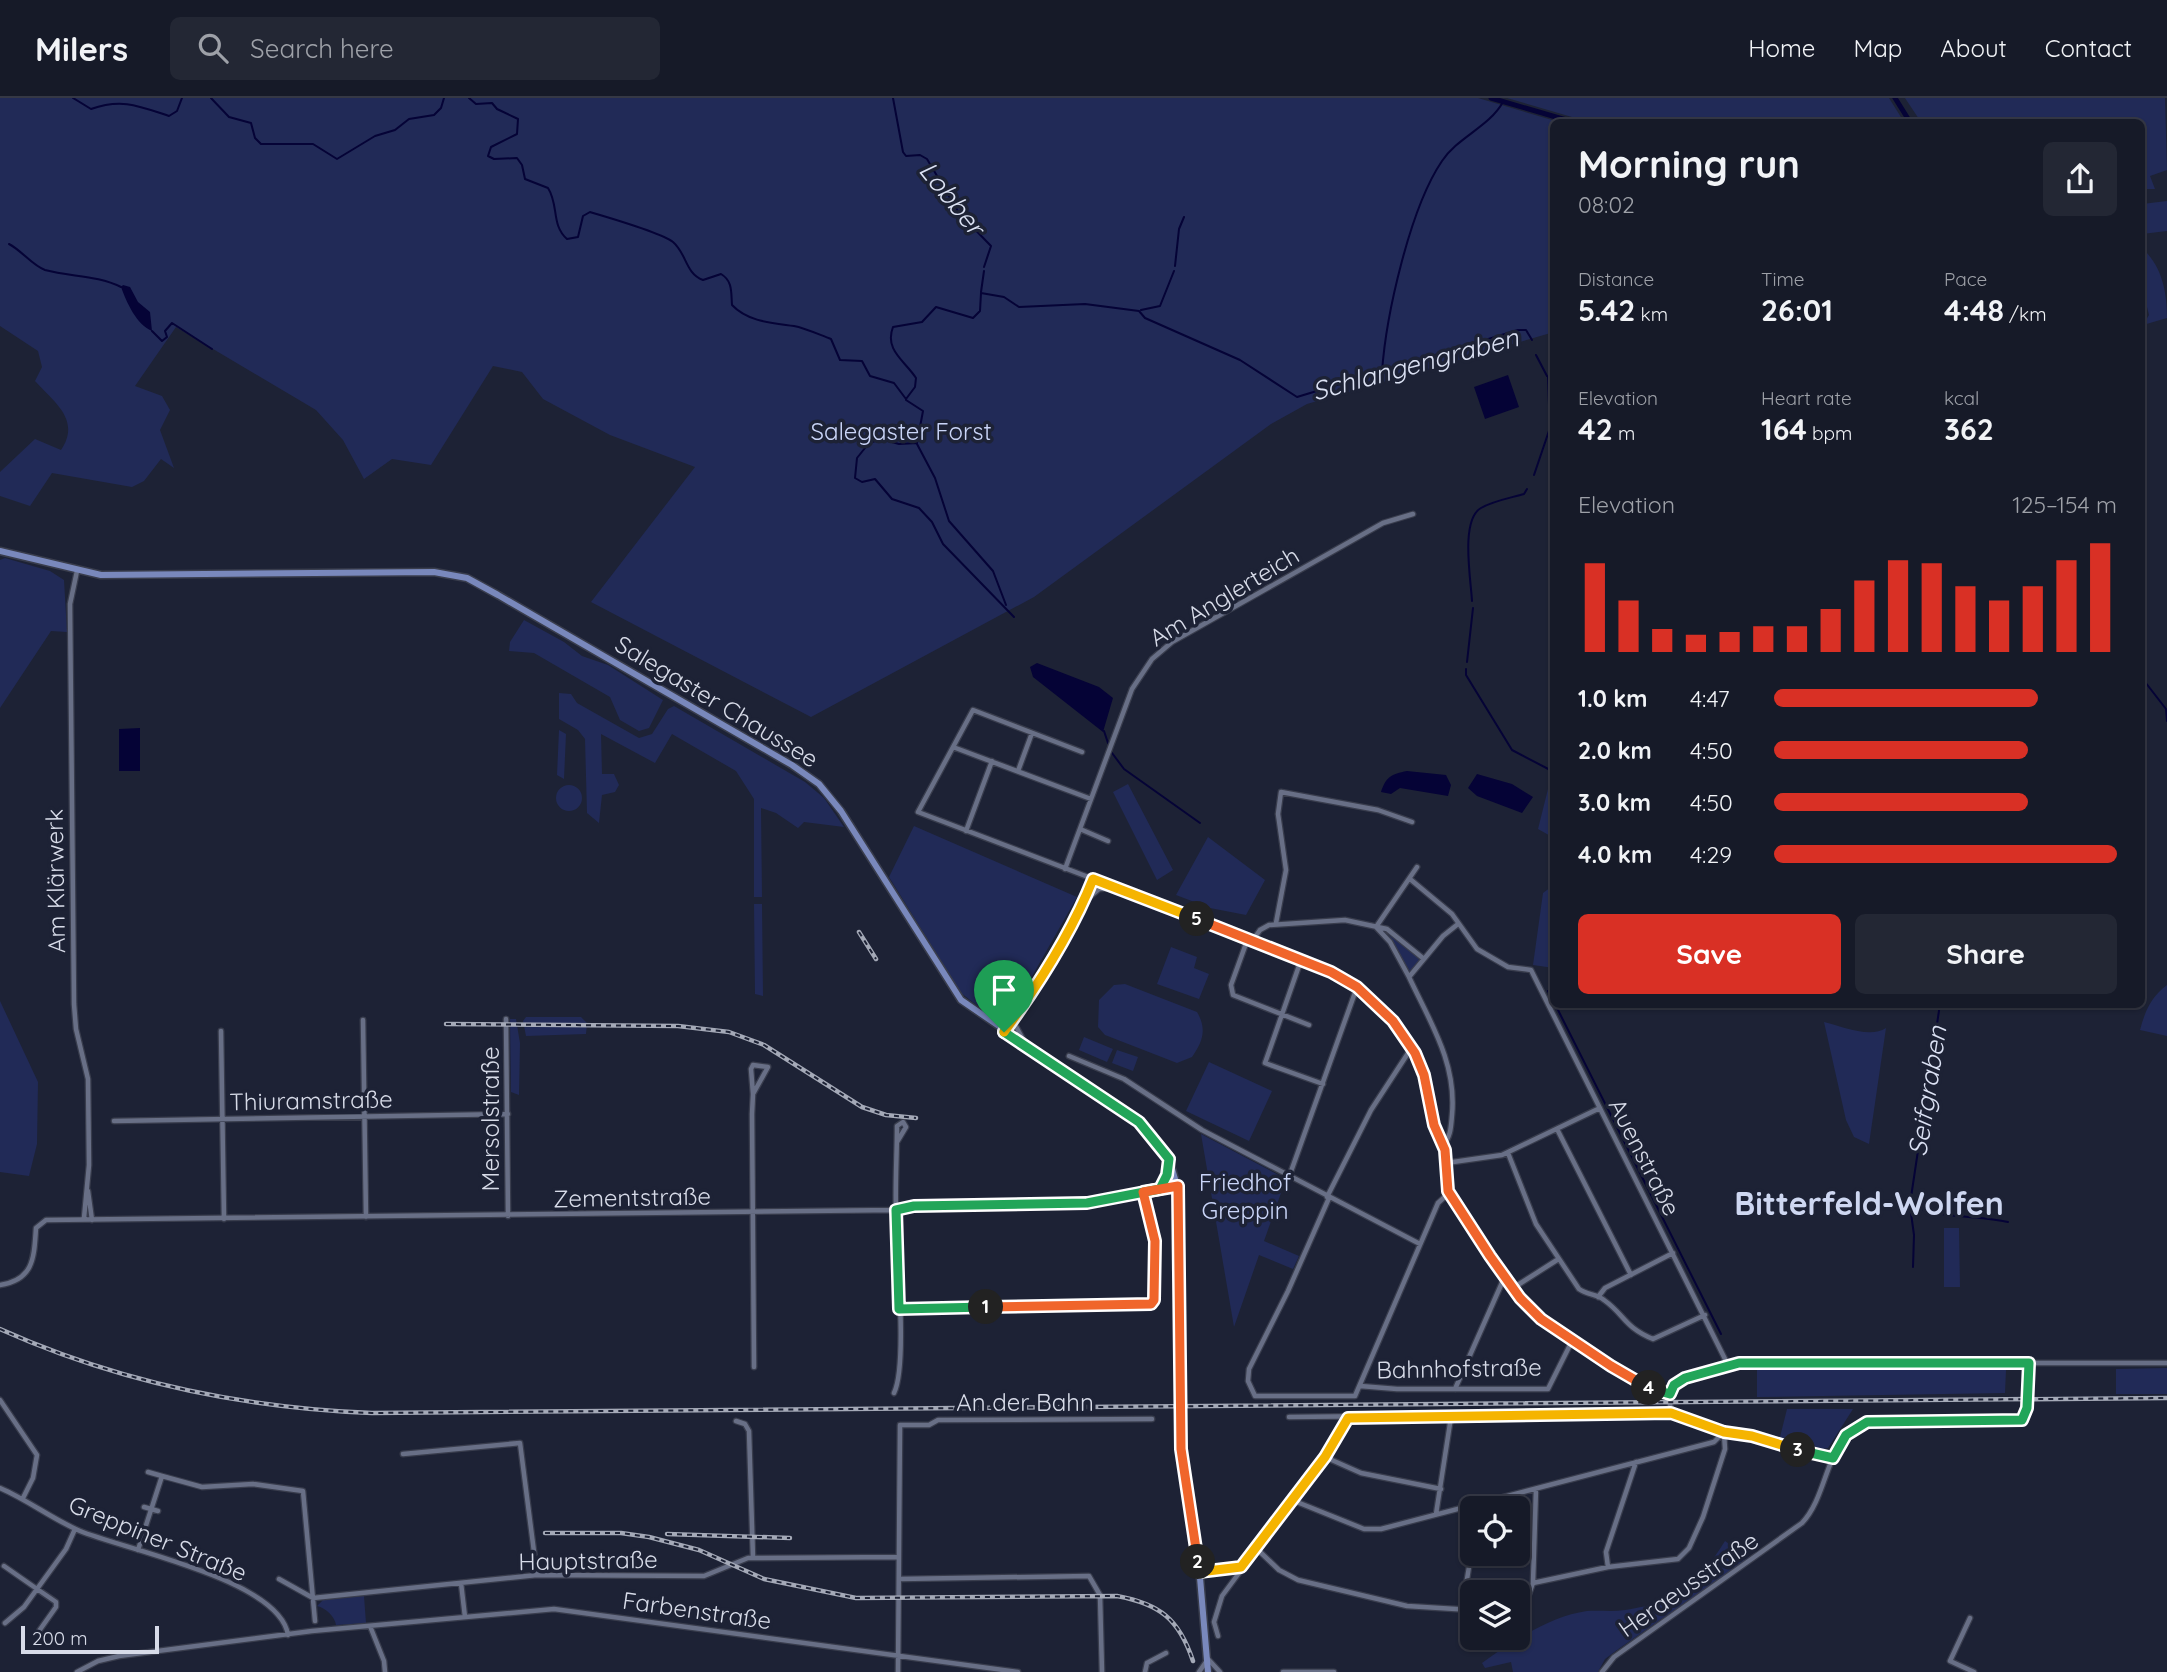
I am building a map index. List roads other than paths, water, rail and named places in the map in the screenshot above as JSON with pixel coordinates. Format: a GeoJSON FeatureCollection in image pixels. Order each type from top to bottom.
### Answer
{"type":"FeatureCollection","features":[{"type":"Feature","properties":{"kind":"main road","name":"Salegaster Chaussee"},"geometry":{"type":"LineString","coordinates":[[0,551],[77,571],[117,576],[434,572],[467,578],[807,775],[834,801],[956,994],[974,1011],[1004,1032],[1139,1122],[1169,1159],[1178,1186],[1181,1449],[1199,1572],[1209,1672]]}},
{"type":"Feature","properties":{"kind":"street","name":"Am Anglerteich"},"geometry":{"type":"LineString","coordinates":[[1065,869],[1132,689],[1157,654],[1383,523],[1413,514]]}},
{"type":"Feature","properties":{"kind":"street","name":"Am Klärwerk"},"geometry":{"type":"LineString","coordinates":[[77,571],[70,604],[74,1003],[76,1032],[88,1074],[88,1190],[92,1220]]}},
{"type":"Feature","properties":{"kind":"street"},"geometry":{"type":"LineString","coordinates":[[1082,752],[973,710],[918,812],[1250,939],[1357,987],[1393,1021],[1412,1047],[1424,1075],[1434,1125],[1443,1145],[1449,1193],[1513,1288],[1538,1317],[1572,1341],[1640,1384],[1670,1394]]}},
{"type":"Feature","properties":{"kind":"street"},"geometry":{"type":"LineString","coordinates":[[1018,771],[1032,733]]}},
{"type":"Feature","properties":{"kind":"street"},"geometry":{"type":"LineString","coordinates":[[953,747],[1091,799]]}},
{"type":"Feature","properties":{"kind":"street"},"geometry":{"type":"LineString","coordinates":[[966,831],[992,761]]}},
{"type":"Feature","properties":{"kind":"street"},"geometry":{"type":"LineString","coordinates":[[1276,923],[1286,870],[1278,814],[1281,792],[1378,810],[1412,822]]}},
{"type":"Feature","properties":{"kind":"street"},"geometry":{"type":"LineString","coordinates":[[1080,829],[1108,841]]}},
{"type":"Feature","properties":{"kind":"street"},"geometry":{"type":"LineString","coordinates":[[1376,927],[1417,867]]}},
{"type":"Feature","properties":{"kind":"street"},"geometry":{"type":"LineString","coordinates":[[1004,1032],[1089,896],[1093,879]]}},
{"type":"Feature","properties":{"kind":"street"},"geometry":{"type":"LineString","coordinates":[[1409,977],[1443,936],[1458,924],[1445,907],[1410,879]]}},
{"type":"Feature","properties":{"kind":"street"},"geometry":{"type":"LineString","coordinates":[[1089,896],[1099,889],[1111,888]]}},
{"type":"Feature","properties":{"kind":"street"},"geometry":{"type":"LineString","coordinates":[[1309,1025],[1238,999],[1231,992],[1250,939],[1260,930],[1276,923],[1345,920],[1387,929],[1424,959]]}},
{"type":"Feature","properties":{"kind":"street","name":"Auenstraße"},"geometry":{"type":"LineString","coordinates":[[1458,924],[1477,950],[1508,967],[1527,968],[1532,971],[1550,1007]]}},
{"type":"Feature","properties":{"kind":"street"},"geometry":{"type":"LineString","coordinates":[[1376,927],[1390,942],[1436,1029],[1449,1069],[1452,1118],[1449,1138],[1443,1145]]}},
{"type":"Feature","properties":{"kind":"street"},"geometry":{"type":"LineString","coordinates":[[1301,960],[1265,1063],[1323,1084]]}},
{"type":"Feature","properties":{"kind":"street"},"geometry":{"type":"LineString","coordinates":[[1289,1177],[1357,987]]}},
{"type":"Feature","properties":{"kind":"street","name":"Auenstraße"},"geometry":{"type":"LineString","coordinates":[[1550,1008],[1728,1365]]}},
{"type":"Feature","properties":{"kind":"street"},"geometry":{"type":"LineString","coordinates":[[363,1020],[366,1217]]}},
{"type":"Feature","properties":{"kind":"street","name":"Mersolstraße"},"geometry":{"type":"LineString","coordinates":[[506,1020],[508,1216]]}},
{"type":"Feature","properties":{"kind":"street"},"geometry":{"type":"LineString","coordinates":[[1012,1020],[1025,1045]]}},
{"type":"Feature","properties":{"kind":"street"},"geometry":{"type":"LineString","coordinates":[[221,1031],[224,1219]]}},
{"type":"Feature","properties":{"kind":"street"},"geometry":{"type":"LineString","coordinates":[[1412,1047],[1371,1110],[1328,1197],[1288,1291],[1249,1369],[1248,1381],[1252,1393],[1259,1397],[1355,1396],[1438,1203],[1449,1193]]}},
{"type":"Feature","properties":{"kind":"street"},"geometry":{"type":"LineString","coordinates":[[1069,1056],[1124,1079],[1202,1130],[1420,1244]]}},
{"type":"Feature","properties":{"kind":"street"},"geometry":{"type":"LineString","coordinates":[[753,1094],[768,1067],[764,1065],[753,1065],[751,1069],[754,1367]]}},
{"type":"Feature","properties":{"kind":"street"},"geometry":{"type":"LineString","coordinates":[[1446,1163],[1508,1153],[1600,1108]]}},
{"type":"Feature","properties":{"kind":"street","name":"Thiuramstraße"},"geometry":{"type":"LineString","coordinates":[[114,1121],[508,1114]]}},
{"type":"Feature","properties":{"kind":"street"},"geometry":{"type":"LineString","coordinates":[[1557,1129],[1632,1275]]}},
{"type":"Feature","properties":{"kind":"street"},"geometry":{"type":"LineString","coordinates":[[894,1393],[898,1382],[899,1309],[897,1142]]}},
{"type":"Feature","properties":{"kind":"street"},"geometry":{"type":"LineString","coordinates":[[1508,1153],[1528,1207],[1557,1260],[1579,1289],[1589,1296],[1598,1297],[1627,1325],[1653,1339],[1704,1315]]}},
{"type":"Feature","properties":{"kind":"street"},"geometry":{"type":"LineString","coordinates":[[1160,1189],[1167,1175],[1169,1159]]}},
{"type":"Feature","properties":{"kind":"street","name":"Zementstraße"},"geometry":{"type":"LineString","coordinates":[[84,1218],[224,1219],[896,1210],[914,1206],[1087,1203],[1178,1186]]}},
{"type":"Feature","properties":{"kind":"street","name":"Am Klärwerk"},"geometry":{"type":"LineString","coordinates":[[84,1218],[88,1190]]}},
{"type":"Feature","properties":{"kind":"street"},"geometry":{"type":"LineString","coordinates":[[899,1309],[1151,1304],[1154,1300],[1155,1241],[1143,1192]]}},
{"type":"Feature","properties":{"kind":"street"},"geometry":{"type":"LineString","coordinates":[[0,1285],[10,1282],[31,1266],[38,1223],[84,1218]]}},
{"type":"Feature","properties":{"kind":"street"},"geometry":{"type":"LineString","coordinates":[[1598,1297],[1605,1288],[1673,1253]]}},
{"type":"Feature","properties":{"kind":"street"},"geometry":{"type":"LineString","coordinates":[[1513,1288],[1557,1260]]}},
{"type":"Feature","properties":{"kind":"street"},"geometry":{"type":"LineString","coordinates":[[1455,1389],[1505,1276]]}},
{"type":"Feature","properties":{"kind":"street","name":"Bahnhofstraße"},"geometry":{"type":"LineString","coordinates":[[1360,1386],[1548,1389],[1572,1341]]}},
{"type":"Feature","properties":{"kind":"street"},"geometry":{"type":"LineString","coordinates":[[1671,1413],[1670,1394],[1674,1385],[1685,1378],[1746,1362],[2167,1363]]}},
{"type":"Feature","properties":{"kind":"street","name":"Heraeusstraße"},"geometry":{"type":"LineString","coordinates":[[1602,1672],[1614,1657],[1797,1528],[1816,1505],[1833,1458],[1846,1435],[1867,1422],[2022,1420],[2027,1408],[2029,1363]]}},
{"type":"Feature","properties":{"kind":"street"},"geometry":{"type":"LineString","coordinates":[[0,1401],[37,1455],[33,1478],[23,1498]]}},
{"type":"Feature","properties":{"kind":"street"},"geometry":{"type":"LineString","coordinates":[[1289,1417],[1671,1413],[1724,1432],[1752,1436],[1833,1458]]}},
{"type":"Feature","properties":{"kind":"street"},"geometry":{"type":"LineString","coordinates":[[1437,1514],[1451,1417]]}},
{"type":"Feature","properties":{"kind":"street"},"geometry":{"type":"LineString","coordinates":[[1218,1636],[1214,1632],[1218,1604],[1241,1567],[1325,1457],[1348,1418]]}},
{"type":"Feature","properties":{"kind":"street","name":"An der Bahn"},"geometry":{"type":"LineString","coordinates":[[899,1557],[900,1425],[929,1425],[938,1420],[1152,1419]]}},
{"type":"Feature","properties":{"kind":"street"},"geometry":{"type":"LineString","coordinates":[[736,1421],[745,1424],[749,1431],[753,1558]]}},
{"type":"Feature","properties":{"kind":"street"},"geometry":{"type":"LineString","coordinates":[[1513,1496],[1714,1442],[1724,1432]]}},
{"type":"Feature","properties":{"kind":"street"},"geometry":{"type":"LineString","coordinates":[[1533,1583],[1608,1567],[1678,1559],[1689,1548],[1703,1517],[1725,1449],[1724,1432]]}},
{"type":"Feature","properties":{"kind":"street"},"geometry":{"type":"LineString","coordinates":[[403,1454],[520,1443],[537,1575]]}},
{"type":"Feature","properties":{"kind":"street"},"geometry":{"type":"LineString","coordinates":[[1325,1457],[1362,1473],[1441,1489]]}},
{"type":"Feature","properties":{"kind":"street"},"geometry":{"type":"LineString","coordinates":[[1608,1567],[1606,1552],[1636,1462]]}},
{"type":"Feature","properties":{"kind":"street"},"geometry":{"type":"LineString","coordinates":[[148,1472],[202,1487],[253,1484],[303,1490],[315,1622]]}},
{"type":"Feature","properties":{"kind":"street"},"geometry":{"type":"LineString","coordinates":[[138,1549],[162,1476]]}},
{"type":"Feature","properties":{"kind":"street","name":"Greppiner Straße"},"geometry":{"type":"LineString","coordinates":[[0,1488],[23,1498],[75,1529],[202,1571],[240,1588],[279,1613],[288,1635]]}},
{"type":"Feature","properties":{"kind":"street"},"geometry":{"type":"LineString","coordinates":[[1530,1591],[1533,1583],[1536,1489]]}},
{"type":"Feature","properties":{"kind":"street"},"geometry":{"type":"LineString","coordinates":[[1292,1500],[1364,1529],[1381,1529],[1460,1510]]}},
{"type":"Feature","properties":{"kind":"street"},"geometry":{"type":"LineString","coordinates":[[144,1507],[158,1511]]}},
{"type":"Feature","properties":{"kind":"street"},"geometry":{"type":"LineString","coordinates":[[5,1623],[22,1609],[37,1589],[66,1549],[75,1529]]}},
{"type":"Feature","properties":{"kind":"street"},"geometry":{"type":"LineString","coordinates":[[1256,1548],[1279,1570],[1298,1580],[1407,1606],[1460,1609]]}},
{"type":"Feature","properties":{"kind":"street"},"geometry":{"type":"LineString","coordinates":[[898,1672],[899,1557]]}},
{"type":"Feature","properties":{"kind":"street","name":"Hauptstraße"},"geometry":{"type":"LineString","coordinates":[[313,1598],[537,1575],[704,1576],[753,1558],[899,1557]]}},
{"type":"Feature","properties":{"kind":"street"},"geometry":{"type":"LineString","coordinates":[[4,1566],[56,1602],[56,1607],[39,1631]]}},
{"type":"Feature","properties":{"kind":"street"},"geometry":{"type":"LineString","coordinates":[[1199,1572],[1241,1567]]}},
{"type":"Feature","properties":{"kind":"street"},"geometry":{"type":"LineString","coordinates":[[899,1579],[1089,1576],[1100,1595],[1102,1672]]}},
{"type":"Feature","properties":{"kind":"street"},"geometry":{"type":"LineString","coordinates":[[279,1579],[313,1598]]}},
{"type":"Feature","properties":{"kind":"street"},"geometry":{"type":"LineString","coordinates":[[461,1583],[465,1617]]}},
{"type":"Feature","properties":{"kind":"street","name":"Farbenstraße"},"geometry":{"type":"LineString","coordinates":[[77,1672],[110,1658],[370,1626],[557,1609],[1018,1672]]}},
{"type":"Feature","properties":{"kind":"street"},"geometry":{"type":"LineString","coordinates":[[1970,1618],[1950,1661],[1974,1672]]}},
{"type":"Feature","properties":{"kind":"street"},"geometry":{"type":"LineString","coordinates":[[370,1626],[384,1661],[385,1672]]}},
{"type":"Feature","properties":{"kind":"street"},"geometry":{"type":"LineString","coordinates":[[1145,1672],[1147,1663],[1166,1653]]}},
{"type":"Feature","properties":{"kind":"street"},"geometry":{"type":"LineString","coordinates":[[1199,1672],[1208,1659],[1220,1672]]}},
{"type":"Feature","properties":{"kind":"street"},"geometry":{"type":"LineString","coordinates":[[1283,1672],[1334,1672]]}},
{"type":"Feature","properties":{"kind":"waterway","name":"Schlangengraben"},"geometry":{"type":"LineString","coordinates":[[73,98],[91,109],[121,104],[139,106],[169,116],[177,111],[182,98]]}},
{"type":"Feature","properties":{"kind":"waterway","name":"Schlangengraben"},"geometry":{"type":"LineString","coordinates":[[211,98],[229,117],[251,123],[255,138],[261,144],[313,144],[337,159],[375,136],[395,130],[409,119],[434,115],[441,108],[444,98]]}},
{"type":"Feature","properties":{"kind":"waterway","name":"Schlangengraben"},"geometry":{"type":"LineString","coordinates":[[469,98],[476,104],[492,103],[497,109],[518,119],[517,134],[491,147],[488,156],[494,159],[517,158],[522,165],[525,179],[548,188],[559,228],[567,239],[578,237],[583,216],[590,212],[667,238],[678,247],[697,277],[703,280],[721,274],[728,280],[732,305],[738,311],[769,323],[798,327],[831,339],[840,360],[862,361],[870,376],[894,383],[906,399],[915,387],[916,378],[893,349],[893,327],[922,322],[936,307],[973,318],[980,311],[981,293],[1004,297],[1019,307],[1085,304],[1139,311],[1145,318],[1240,360],[1297,397],[1518,330],[1526,330],[1532,340]]}},
{"type":"Feature","properties":{"kind":"waterway","name":"Lobber"},"geometry":{"type":"LineString","coordinates":[[893,98],[903,152],[906,156],[920,155],[927,159],[959,213],[991,246],[984,267]]}},
{"type":"Feature","properties":{"kind":"waterway"},"geometry":{"type":"LineString","coordinates":[[1491,98],[1563,119]]}},
{"type":"Feature","properties":{"kind":"waterway"},"geometry":{"type":"LineString","coordinates":[[1895,98],[1908,119]]}},
{"type":"Feature","properties":{"kind":"waterway"},"geometry":{"type":"LineString","coordinates":[[1382,372],[1394,293],[1410,233],[1430,181],[1456,145],[1490,118],[1503,102]]}},
{"type":"Feature","properties":{"kind":"waterway"},"geometry":{"type":"LineString","coordinates":[[1175,266],[1179,229],[1184,217]]}},
{"type":"Feature","properties":{"kind":"waterway"},"geometry":{"type":"LineString","coordinates":[[9,244],[45,270],[103,280],[121,287]]}},
{"type":"Feature","properties":{"kind":"waterway","name":"Lobber"},"geometry":{"type":"LineString","coordinates":[[981,292],[984,271]]}},
{"type":"Feature","properties":{"kind":"waterway"},"geometry":{"type":"LineString","coordinates":[[1141,310],[1160,306],[1174,271]]}},
{"type":"Feature","properties":{"kind":"waterway"},"geometry":{"type":"LineString","coordinates":[[152,331],[162,341],[167,337],[165,331],[172,323],[212,349]]}},
{"type":"Feature","properties":{"kind":"waterway","name":"Schlangengraben"},"geometry":{"type":"LineString","coordinates":[[1536,355],[1547,376]]}},
{"type":"Feature","properties":{"kind":"waterway"},"geometry":{"type":"LineString","coordinates":[[906,400],[923,411],[917,443],[899,444],[881,439],[869,443],[857,458],[855,478],[862,482],[875,479],[892,499],[919,508],[932,522],[943,544],[1014,617]]}},
{"type":"Feature","properties":{"kind":"waterway","name":"Seifgraben"},"geometry":{"type":"LineString","coordinates":[[1534,475],[1550,428]]}},
{"type":"Feature","properties":{"kind":"waterway"},"geometry":{"type":"LineString","coordinates":[[917,444],[935,478],[949,521],[993,571],[1006,605]]}},
{"type":"Feature","properties":{"kind":"waterway","name":"Seifgraben"},"geometry":{"type":"LineString","coordinates":[[1472,601],[1469,537],[1475,515],[1481,508],[1524,494],[1527,489]]}},
{"type":"Feature","properties":{"kind":"waterway","name":"Seifgraben"},"geometry":{"type":"LineString","coordinates":[[1467,662],[1473,608]]}},
{"type":"Feature","properties":{"kind":"waterway","name":"Seifgraben"},"geometry":{"type":"LineString","coordinates":[[1466,669],[1466,675],[1512,750],[1550,770]]}},
{"type":"Feature","properties":{"kind":"waterway","name":"Schlangengraben"},"geometry":{"type":"LineString","coordinates":[[2145,682],[2166,709],[2167,721]]}},
{"type":"Feature","properties":{"kind":"waterway"},"geometry":{"type":"LineString","coordinates":[[1104,731],[1108,743]]}},
{"type":"Feature","properties":{"kind":"waterway"},"geometry":{"type":"LineString","coordinates":[[1112,753],[1124,769],[1200,823]]}},
{"type":"Feature","properties":{"kind":"waterway"},"geometry":{"type":"LineString","coordinates":[[1548,991],[1550,995]]}},
{"type":"Feature","properties":{"kind":"waterway"},"geometry":{"type":"LineString","coordinates":[[1557,1008],[1721,1334]]}},
{"type":"Feature","properties":{"kind":"waterway","name":"Seifgraben"},"geometry":{"type":"LineString","coordinates":[[1939,1008],[1910,1204],[1933,1212],[2008,1222]]}},
{"type":"Feature","properties":{"kind":"waterway"},"geometry":{"type":"LineString","coordinates":[[1910,1206],[1914,1235],[1913,1267]]}},
{"type":"Feature","properties":{"kind":"railway"},"geometry":{"type":"LineString","coordinates":[[859,932],[876,959]]}},
{"type":"Feature","properties":{"kind":"railway"},"geometry":{"type":"LineString","coordinates":[[446,1024],[678,1026],[729,1032],[764,1045],[862,1107],[886,1115],[916,1118]]}},
{"type":"Feature","properties":{"kind":"railway"},"geometry":{"type":"LineString","coordinates":[[0,1329],[90,1364],[182,1389],[276,1405],[372,1413],[2167,1398]]}},
{"type":"Feature","properties":{"kind":"railway"},"geometry":{"type":"LineString","coordinates":[[545,1533],[621,1533],[649,1537],[699,1550],[764,1579],[856,1598],[1117,1596],[1145,1604],[1166,1616],[1181,1634],[1193,1661]]}},
{"type":"Feature","properties":{"kind":"railway"},"geometry":{"type":"LineString","coordinates":[[667,1534],[790,1538]]}},
{"type":"Feature","properties":{"kind":"district","name":"Bitterfeld-Wolfen"},"geometry":{"type":"Point","coordinates":[1869,1203]}},
{"type":"Feature","properties":{"kind":"park label","name":"Salegaster Forst"},"geometry":{"type":"Point","coordinates":[901,431]}},
{"type":"Feature","properties":{"kind":"park label","name":"Friedhof Greppin"},"geometry":{"type":"Point","coordinates":[1245,1196]}}]}
